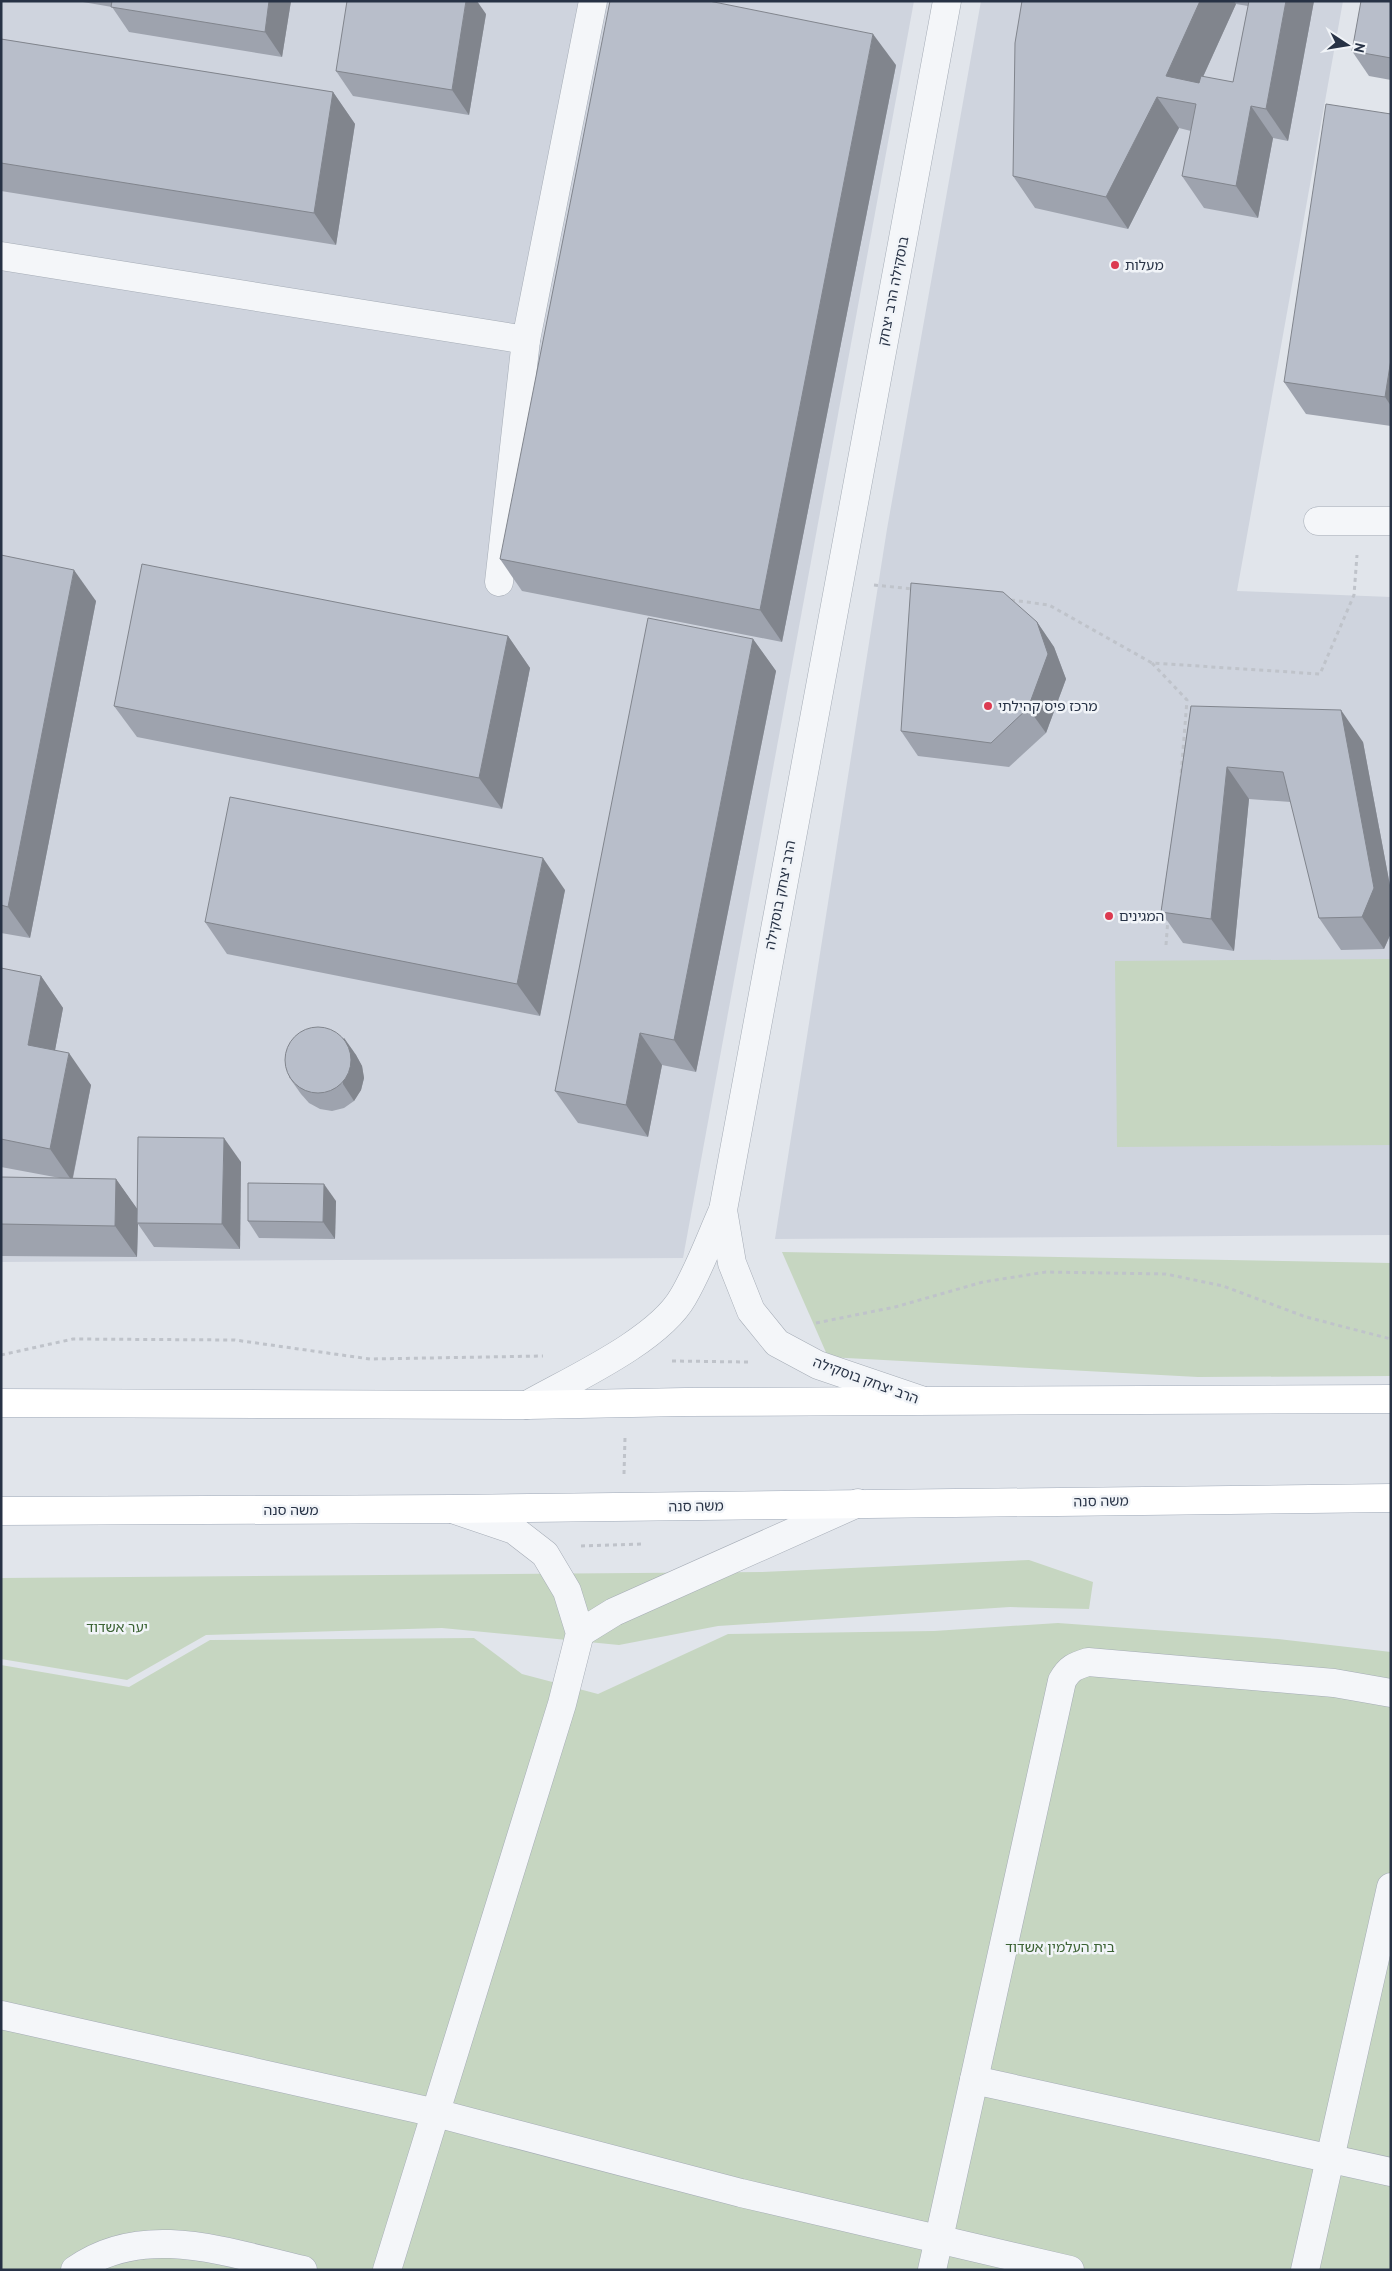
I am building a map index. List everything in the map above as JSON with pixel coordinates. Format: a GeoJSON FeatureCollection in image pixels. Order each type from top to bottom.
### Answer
{"type":"FeatureCollection","features":[{"type":"Feature","properties":{"kind":"main road"},"geometry":{"type":"LineString","coordinates":[[1,1403],[527,1405],[1391,1399]]}},
{"type":"Feature","properties":{"kind":"main road","name":"משה סנה"},"geometry":{"type":"LineString","coordinates":[[1,1511],[452,1509],[1391,1498]]}},
{"type":"Feature","properties":{"kind":"street"},"geometry":{"type":"LineString","coordinates":[[499,582],[526,340],[593,1]]}},
{"type":"Feature","properties":{"kind":"street","name":"בוסקילה הרב יצחק"},"geometry":{"type":"LineString","coordinates":[[839,581],[947,1]]}},
{"type":"Feature","properties":{"kind":"street"},"geometry":{"type":"LineString","coordinates":[[1,256],[526,340]]}},
{"type":"Feature","properties":{"kind":"street"},"geometry":{"type":"LineString","coordinates":[[1318,521],[1391,521]]}},
{"type":"Feature","properties":{"kind":"street","name":"הרב יצחק בוסקילה"},"geometry":{"type":"LineString","coordinates":[[527,1405],[633,1345],[657,1327],[683,1299],[723,1210],[839,581]]}},
{"type":"Feature","properties":{"kind":"street","name":"הרב יצחק בוסקילה"},"geometry":{"type":"LineString","coordinates":[[723,1210],[732,1263],[751,1311],[777,1343],[818,1365],[925,1401]]}},
{"type":"Feature","properties":{"kind":"street"},"geometry":{"type":"LineString","coordinates":[[580,1633],[614,1612],[858,1504]]}},
{"type":"Feature","properties":{"kind":"street"},"geometry":{"type":"LineString","coordinates":[[387,2270],[562,1704],[580,1633],[567,1591],[545,1554],[514,1530],[452,1509]]}},
{"type":"Feature","properties":{"kind":"street"},"geometry":{"type":"LineString","coordinates":[[932,2270],[1062,1681],[1067,1671],[1072,1667],[1088,1662],[1334,1683],[1391,1693]]}},
{"type":"Feature","properties":{"kind":"street"},"geometry":{"type":"LineString","coordinates":[[1305,2270],[1391,1887]]}},
{"type":"Feature","properties":{"kind":"street"},"geometry":{"type":"LineString","coordinates":[[1,2015],[436,2113],[741,2193],[1070,2270]]}},
{"type":"Feature","properties":{"kind":"street"},"geometry":{"type":"LineString","coordinates":[[974,2080],[1391,2172]]}},
{"type":"Feature","properties":{"kind":"street"},"geometry":{"type":"LineString","coordinates":[[75,2270],[104,2254],[140,2244],[167,2242],[204,2248],[303,2270]]}},
{"type":"Feature","properties":{"kind":"path"},"geometry":{"type":"LineString","coordinates":[[1152,663],[1320,674],[1354,595],[1359,521]]}},
{"type":"Feature","properties":{"kind":"path"},"geometry":{"type":"LineString","coordinates":[[839,581],[917,590]]}},
{"type":"Feature","properties":{"kind":"path"},"geometry":{"type":"LineString","coordinates":[[1002,599],[1049,605],[1152,663],[1187,700],[1179,798]]}},
{"type":"Feature","properties":{"kind":"path"},"geometry":{"type":"LineString","coordinates":[[1166,945],[1169,915]]}},
{"type":"Feature","properties":{"kind":"path"},"geometry":{"type":"LineString","coordinates":[[623,1544],[625,1403]]}},
{"type":"Feature","properties":{"kind":"path"},"geometry":{"type":"LineString","coordinates":[[545,1554],[557,1546],[643,1544]]}},
{"type":"Feature","properties":{"kind":"shaded area"},"geometry":{"type":"Polygon","coordinates":[[[1,1],[914,1],[683,1258],[1,1262],[1,1]]]}},
{"type":"Feature","properties":{"kind":"shaded area","name":"המגינים"},"geometry":{"type":"Polygon","coordinates":[[[981,1],[1343,1],[1237,591],[1391,597],[1391,1235],[775,1239],[887,529],[981,1]]]}},
{"type":"Feature","properties":{"kind":"green space"},"geometry":{"type":"Polygon","coordinates":[[[1391,959],[1391,1145],[1117,1147],[1115,961],[1391,959]]]}},
{"type":"Feature","properties":{"kind":"green space"},"geometry":{"type":"Polygon","coordinates":[[[782,1252],[1391,1263],[1391,1376],[1198,1377],[828,1357],[782,1252]]]}},
{"type":"Feature","properties":{"kind":"green space","name":"יער אשדוד"},"geometry":{"type":"Polygon","coordinates":[[[1029,1560],[1093,1582],[1089,1609],[1010,1607],[718,1626],[619,1645],[442,1628],[206,1635],[127,1680],[1,1659],[1,1578],[762,1572],[1029,1560]]]}},
{"type":"Feature","properties":{"kind":"green space","name":"בית העלמין אשדוד"},"geometry":{"type":"Polygon","coordinates":[[[1058,1623],[1278,1639],[1391,1652],[1391,2270],[1,2270],[1,1665],[129,1687],[210,1640],[474,1638],[522,1674],[598,1694],[728,1634],[934,1631],[1058,1623]]]}},
{"type":"Feature","properties":{"kind":"building"},"geometry":{"type":"Polygon","coordinates":[[[112,1],[269,1],[265,32],[111,7],[112,1]]]}},
{"type":"Feature","properties":{"kind":"building"},"geometry":{"type":"Polygon","coordinates":[[[347,1],[466,1],[452,90],[336,71],[347,1]]]}},
{"type":"Feature","properties":{"kind":"building"},"geometry":{"type":"Polygon","coordinates":[[[610,1],[709,1],[873,34],[760,610],[500,559],[610,1]]]}},
{"type":"Feature","properties":{"kind":"building"},"geometry":{"type":"Polygon","coordinates":[[[1022,1],[1200,1],[1166,76],[1199,83],[1201,76],[1233,82],[1249,1],[1286,1],[1266,109],[1251,106],[1236,186],[1182,176],[1196,104],[1157,97],[1106,197],[1013,176],[1015,43],[1022,1]]]}},
{"type":"Feature","properties":{"kind":"building"},"geometry":{"type":"Polygon","coordinates":[[[1361,1],[1391,1],[1391,58],[1352,51],[1361,1]]]}},
{"type":"Feature","properties":{"kind":"building"},"geometry":{"type":"Polygon","coordinates":[[[1,39],[333,92],[314,213],[1,163],[1,39]]]}},
{"type":"Feature","properties":{"kind":"building"},"geometry":{"type":"Polygon","coordinates":[[[1326,104],[1391,114],[1391,359],[1385,397],[1284,382],[1326,104]]]}},
{"type":"Feature","properties":{"kind":"building"},"geometry":{"type":"Polygon","coordinates":[[[1,555],[74,570],[8,907],[1,905],[1,555]]]}},
{"type":"Feature","properties":{"kind":"building"},"geometry":{"type":"Polygon","coordinates":[[[142,564],[508,636],[479,778],[114,706],[142,564]]]}},
{"type":"Feature","properties":{"kind":"building","name":"מרכז פיס קהילתי"},"geometry":{"type":"Polygon","coordinates":[[[911,583],[1003,592],[1037,622],[1048,654],[1028,708],[991,743],[901,731],[911,583]]]}},
{"type":"Feature","properties":{"kind":"building"},"geometry":{"type":"Polygon","coordinates":[[[648,618],[753,639],[674,1040],[640,1033],[626,1105],[555,1091],[648,618]]]}},
{"type":"Feature","properties":{"kind":"building"},"geometry":{"type":"Polygon","coordinates":[[[1191,706],[1341,710],[1374,888],[1362,917],[1319,918],[1283,772],[1227,767],[1211,919],[1161,912],[1191,706]]]}},
{"type":"Feature","properties":{"kind":"building"},"geometry":{"type":"Polygon","coordinates":[[[230,797],[543,858],[517,984],[205,922],[230,797]]]}},
{"type":"Feature","properties":{"kind":"building"},"geometry":{"type":"Polygon","coordinates":[[[1,968],[41,976],[28,1045],[69,1053],[50,1149],[1,1139],[1,968]]]}},
{"type":"Feature","properties":{"kind":"building"},"geometry":{"type":"Polygon","coordinates":[[[311,1027],[325,1027],[337,1032],[346,1041],[351,1053],[349,1073],[342,1084],[325,1093],[311,1093],[299,1088],[290,1079],[285,1067],[285,1053],[290,1041],[299,1032],[311,1027]]]}},
{"type":"Feature","properties":{"kind":"building"},"geometry":{"type":"Polygon","coordinates":[[[138,1137],[224,1138],[222,1224],[137,1223],[138,1137]]]}},
{"type":"Feature","properties":{"kind":"building"},"geometry":{"type":"Polygon","coordinates":[[[1,1177],[116,1179],[115,1226],[1,1224],[1,1177]]]}},
{"type":"Feature","properties":{"kind":"building"},"geometry":{"type":"Polygon","coordinates":[[[248,1183],[324,1184],[323,1222],[248,1221],[248,1183]]]}},
{"type":"Feature","properties":{"kind":"place","name":"מעלות"},"geometry":{"type":"Point","coordinates":[1115,265]}},
{"type":"Feature","properties":{"kind":"place","name":"מרכז פיס קהילתי"},"geometry":{"type":"Point","coordinates":[988,706]}},
{"type":"Feature","properties":{"kind":"place","name":"המגינים"},"geometry":{"type":"Point","coordinates":[1109,916]}}]}
